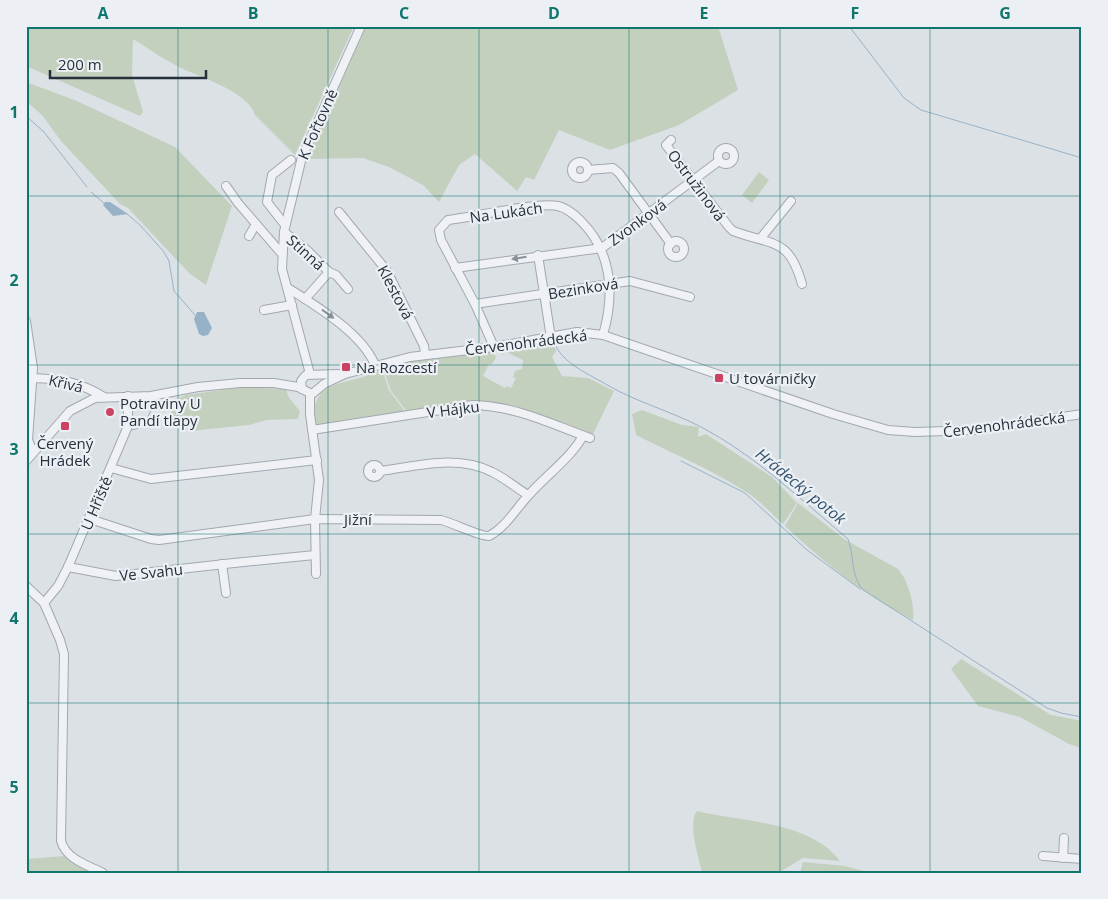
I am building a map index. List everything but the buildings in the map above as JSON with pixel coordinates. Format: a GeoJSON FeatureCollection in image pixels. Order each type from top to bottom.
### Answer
{"type":"FeatureCollection","features":[{"type":"Feature","properties":{"kind":"street","name":"K Fořtovně"},"geometry":{"type":"LineString","coordinates":[[314,375],[282,269],[285,229],[302,157],[361,26]]}},
{"type":"Feature","properties":{"kind":"street","name":"Ostružinová"},"geometry":{"type":"LineString","coordinates":[[671,140],[666,145],[731,230],[787,250],[796,265],[802,284]]}},
{"type":"Feature","properties":{"kind":"street","name":"K Fořtovně"},"geometry":{"type":"LineString","coordinates":[[285,229],[267,202],[272,175],[291,160]]}},
{"type":"Feature","properties":{"kind":"street","name":"Zvonková"},"geometry":{"type":"LineString","coordinates":[[455,268],[538,255],[602,248],[719,161]]}},
{"type":"Feature","properties":{"kind":"street"},"geometry":{"type":"LineString","coordinates":[[588,170],[613,168],[671,244]]}},
{"type":"Feature","properties":{"kind":"street"},"geometry":{"type":"LineString","coordinates":[[226,186],[282,254]]}},
{"type":"Feature","properties":{"kind":"street"},"geometry":{"type":"LineString","coordinates":[[760,239],[791,200]]}},
{"type":"Feature","properties":{"kind":"street","name":"Na Lukách"},"geometry":{"type":"LineString","coordinates":[[494,347],[476,304],[439,235],[439,230],[444,222],[544,206],[560,206],[577,217],[602,248],[608,284],[609,310],[603,335]]}},
{"type":"Feature","properties":{"kind":"street","name":"Klestová"},"geometry":{"type":"LineString","coordinates":[[339,212],[387,271],[424,346],[426,354]]}},
{"type":"Feature","properties":{"kind":"street"},"geometry":{"type":"LineString","coordinates":[[249,236],[256,224]]}},
{"type":"Feature","properties":{"kind":"street","name":"Stinná"},"geometry":{"type":"LineString","coordinates":[[285,229],[348,289]]}},
{"type":"Feature","properties":{"kind":"street"},"geometry":{"type":"LineString","coordinates":[[538,255],[552,338]]}},
{"type":"Feature","properties":{"kind":"street","name":"Stinná"},"geometry":{"type":"LineString","coordinates":[[305,299],[329,272]]}},
{"type":"Feature","properties":{"kind":"street","name":"Bezinková"},"geometry":{"type":"LineString","coordinates":[[476,304],[634,281],[690,297]]}},
{"type":"Feature","properties":{"kind":"street"},"geometry":{"type":"LineString","coordinates":[[288,288],[331,315],[370,356],[375,365]]}},
{"type":"Feature","properties":{"kind":"street"},"geometry":{"type":"LineString","coordinates":[[264,310],[292,305]]}},
{"type":"Feature","properties":{"kind":"street"},"geometry":{"type":"LineString","coordinates":[[26,321],[32,358],[28,440],[33,452]]}},
{"type":"Feature","properties":{"kind":"street","name":"Červenohrádecká"},"geometry":{"type":"LineString","coordinates":[[320,387],[345,374],[375,365],[426,354],[494,347],[583,332],[603,335],[832,414],[888,430],[915,432],[976,430],[1082,414]]}},
{"type":"Feature","properties":{"kind":"street","name":"Červenohrádecká"},"geometry":{"type":"LineString","coordinates":[[314,375],[345,374]]}},
{"type":"Feature","properties":{"kind":"street"},"geometry":{"type":"LineString","coordinates":[[26,461],[70,411],[87,401],[104,397],[151,396],[226,383],[274,383],[302,379],[314,375],[321,381],[320,387],[316,392],[310,394]]}},
{"type":"Feature","properties":{"kind":"street","name":"Křivá"},"geometry":{"type":"LineString","coordinates":[[30,378],[48,378],[77,383],[104,397]]}},
{"type":"Feature","properties":{"kind":"street"},"geometry":{"type":"LineString","coordinates":[[302,379],[302,389]]}},
{"type":"Feature","properties":{"kind":"street"},"geometry":{"type":"LineString","coordinates":[[274,383],[302,389],[310,394]]}},
{"type":"Feature","properties":{"kind":"street"},"geometry":{"type":"LineString","coordinates":[[310,394],[312,430],[319,480],[315,519],[316,574]]}},
{"type":"Feature","properties":{"kind":"street","name":"U Hřiště"},"geometry":{"type":"LineString","coordinates":[[44,603],[58,586],[68,567],[111,468],[128,426],[128,396]]}},
{"type":"Feature","properties":{"kind":"street","name":"V Hájku"},"geometry":{"type":"LineString","coordinates":[[312,430],[473,405],[508,408],[540,418],[587,437]]}},
{"type":"Feature","properties":{"kind":"street","name":"Jižní"},"geometry":{"type":"LineString","coordinates":[[90,519],[159,540],[315,519],[434,520],[454,523],[481,536],[489,536],[501,527],[528,495],[587,437]]}},
{"type":"Feature","properties":{"kind":"street"},"geometry":{"type":"LineString","coordinates":[[111,468],[151,479],[316,460]]}},
{"type":"Feature","properties":{"kind":"street"},"geometry":{"type":"LineString","coordinates":[[381,470],[435,463],[462,462],[493,472],[528,495]]}},
{"type":"Feature","properties":{"kind":"street","name":"Ve Svahu"},"geometry":{"type":"LineString","coordinates":[[68,567],[116,576],[315,554]]}},
{"type":"Feature","properties":{"kind":"street"},"geometry":{"type":"LineString","coordinates":[[222,564],[226,593]]}},
{"type":"Feature","properties":{"kind":"street"},"geometry":{"type":"LineString","coordinates":[[26,586],[44,603],[64,654],[61,841],[63,850],[73,858],[103,873]]}},
{"type":"Feature","properties":{"kind":"street"},"geometry":{"type":"LineString","coordinates":[[1063,858],[1064,838]]}},
{"type":"Feature","properties":{"kind":"street"},"geometry":{"type":"LineString","coordinates":[[1043,856],[1082,860]]}},
{"type":"Feature","properties":{"kind":"green space"},"geometry":{"type":"Polygon","coordinates":[[[26,26],[354,26],[295,155],[255,115],[251,106],[243,99],[222,86],[173,64],[133,39],[132,75],[143,112],[140,116],[26,66],[26,26]]]}},
{"type":"Feature","properties":{"kind":"green space"},"geometry":{"type":"Polygon","coordinates":[[[366,26],[718,26],[738,90],[679,125],[610,150],[559,130],[534,180],[526,177],[517,191],[475,154],[459,165],[439,202],[423,185],[389,167],[363,158],[307,159],[366,26]]]}},
{"type":"Feature","properties":{"kind":"green space"},"geometry":{"type":"Polygon","coordinates":[[[26,82],[77,101],[175,147],[232,206],[206,285],[190,274],[128,208],[120,204],[61,141],[42,115],[26,101],[26,82]]]}},
{"type":"Feature","properties":{"kind":"green space"},"geometry":{"type":"Polygon","coordinates":[[[759,172],[769,180],[752,203],[742,195],[759,172]]]}},
{"type":"Feature","properties":{"kind":"green space"},"geometry":{"type":"Polygon","coordinates":[[[553,343],[556,351],[552,357],[562,376],[588,378],[614,391],[592,436],[505,405],[408,413],[391,391],[383,368],[387,367],[387,365],[423,357],[493,351],[496,358],[491,365],[489,364],[483,376],[505,388],[507,386],[511,388],[516,378],[513,377],[515,371],[522,369],[523,360],[504,351],[502,355],[499,350],[553,343]]]}},
{"type":"Feature","properties":{"kind":"green space"},"geometry":{"type":"Polygon","coordinates":[[[382,369],[389,390],[406,413],[320,426],[315,423],[314,412],[316,403],[324,391],[330,387],[382,369]]]}},
{"type":"Feature","properties":{"kind":"green space"},"geometry":{"type":"Polygon","coordinates":[[[243,387],[286,389],[289,398],[300,411],[298,419],[266,420],[249,425],[190,431],[181,425],[171,414],[172,401],[186,395],[243,387]]]}},
{"type":"Feature","properties":{"kind":"green space"},"geometry":{"type":"Polygon","coordinates":[[[642,410],[682,425],[699,427],[698,437],[706,434],[772,477],[797,503],[783,524],[757,500],[735,485],[636,435],[632,414],[642,410]]]}},
{"type":"Feature","properties":{"kind":"green space"},"geometry":{"type":"Polygon","coordinates":[[[798,503],[844,539],[898,569],[910,593],[913,620],[880,602],[846,578],[785,526],[798,503]]]}},
{"type":"Feature","properties":{"kind":"green space"},"geometry":{"type":"Polygon","coordinates":[[[961,659],[1051,715],[1082,721],[1082,748],[1069,744],[1020,717],[978,706],[951,669],[961,659]]]}},
{"type":"Feature","properties":{"kind":"green space"},"geometry":{"type":"Polygon","coordinates":[[[697,811],[774,825],[793,831],[811,838],[827,848],[840,861],[803,858],[778,873],[702,873],[693,832],[694,816],[697,811]]]}},
{"type":"Feature","properties":{"kind":"green space"},"geometry":{"type":"Polygon","coordinates":[[[65,856],[99,873],[26,873],[26,859],[65,856]]]}},
{"type":"Feature","properties":{"kind":"green space"},"geometry":{"type":"Polygon","coordinates":[[[803,862],[845,866],[871,873],[800,873],[803,862]]]}},
{"type":"Feature","properties":{"kind":"water"},"geometry":{"type":"Polygon","coordinates":[[[105,202],[110,202],[128,214],[113,216],[103,205],[105,202]]]}},
{"type":"Feature","properties":{"kind":"water"},"geometry":{"type":"Polygon","coordinates":[[[197,312],[204,312],[212,328],[208,335],[203,336],[199,334],[194,319],[197,312]]]}},
{"type":"Feature","properties":{"kind":"waterway"},"geometry":{"type":"LineString","coordinates":[[849,26],[904,98],[921,110],[1082,158]]}},
{"type":"Feature","properties":{"kind":"waterway"},"geometry":{"type":"LineString","coordinates":[[26,116],[44,132],[87,187]]}},
{"type":"Feature","properties":{"kind":"waterway"},"geometry":{"type":"LineString","coordinates":[[91,192],[105,204]]}},
{"type":"Feature","properties":{"kind":"waterway"},"geometry":{"type":"LineString","coordinates":[[127,214],[140,225],[164,252],[169,261],[174,291],[195,315]]}},
{"type":"Feature","properties":{"kind":"waterway","name":"Hrádecký potok"},"geometry":{"type":"LineString","coordinates":[[552,342],[554,341],[557,349],[569,362],[585,373],[620,392],[699,426],[739,450],[776,478],[848,539],[854,571],[862,589],[1047,708],[1082,717]]}},
{"type":"Feature","properties":{"kind":"waterway"},"geometry":{"type":"LineString","coordinates":[[131,430],[140,427],[144,423],[155,400]]}},
{"type":"Feature","properties":{"kind":"waterway"},"geometry":{"type":"LineString","coordinates":[[681,461],[745,493],[807,550],[860,589]]}},
{"type":"Feature","properties":{"kind":"place","name":"Na Rozcestí"},"geometry":{"type":"Point","coordinates":[346,367]}},
{"type":"Feature","properties":{"kind":"place","name":"U továrničky"},"geometry":{"type":"Point","coordinates":[719,378]}},
{"type":"Feature","properties":{"kind":"place","name":"Potraviny U Pandí tlapy"},"geometry":{"type":"Point","coordinates":[110,412]}},
{"type":"Feature","properties":{"kind":"place","name":"Červený Hrádek"},"geometry":{"type":"Point","coordinates":[65,426]}}]}
